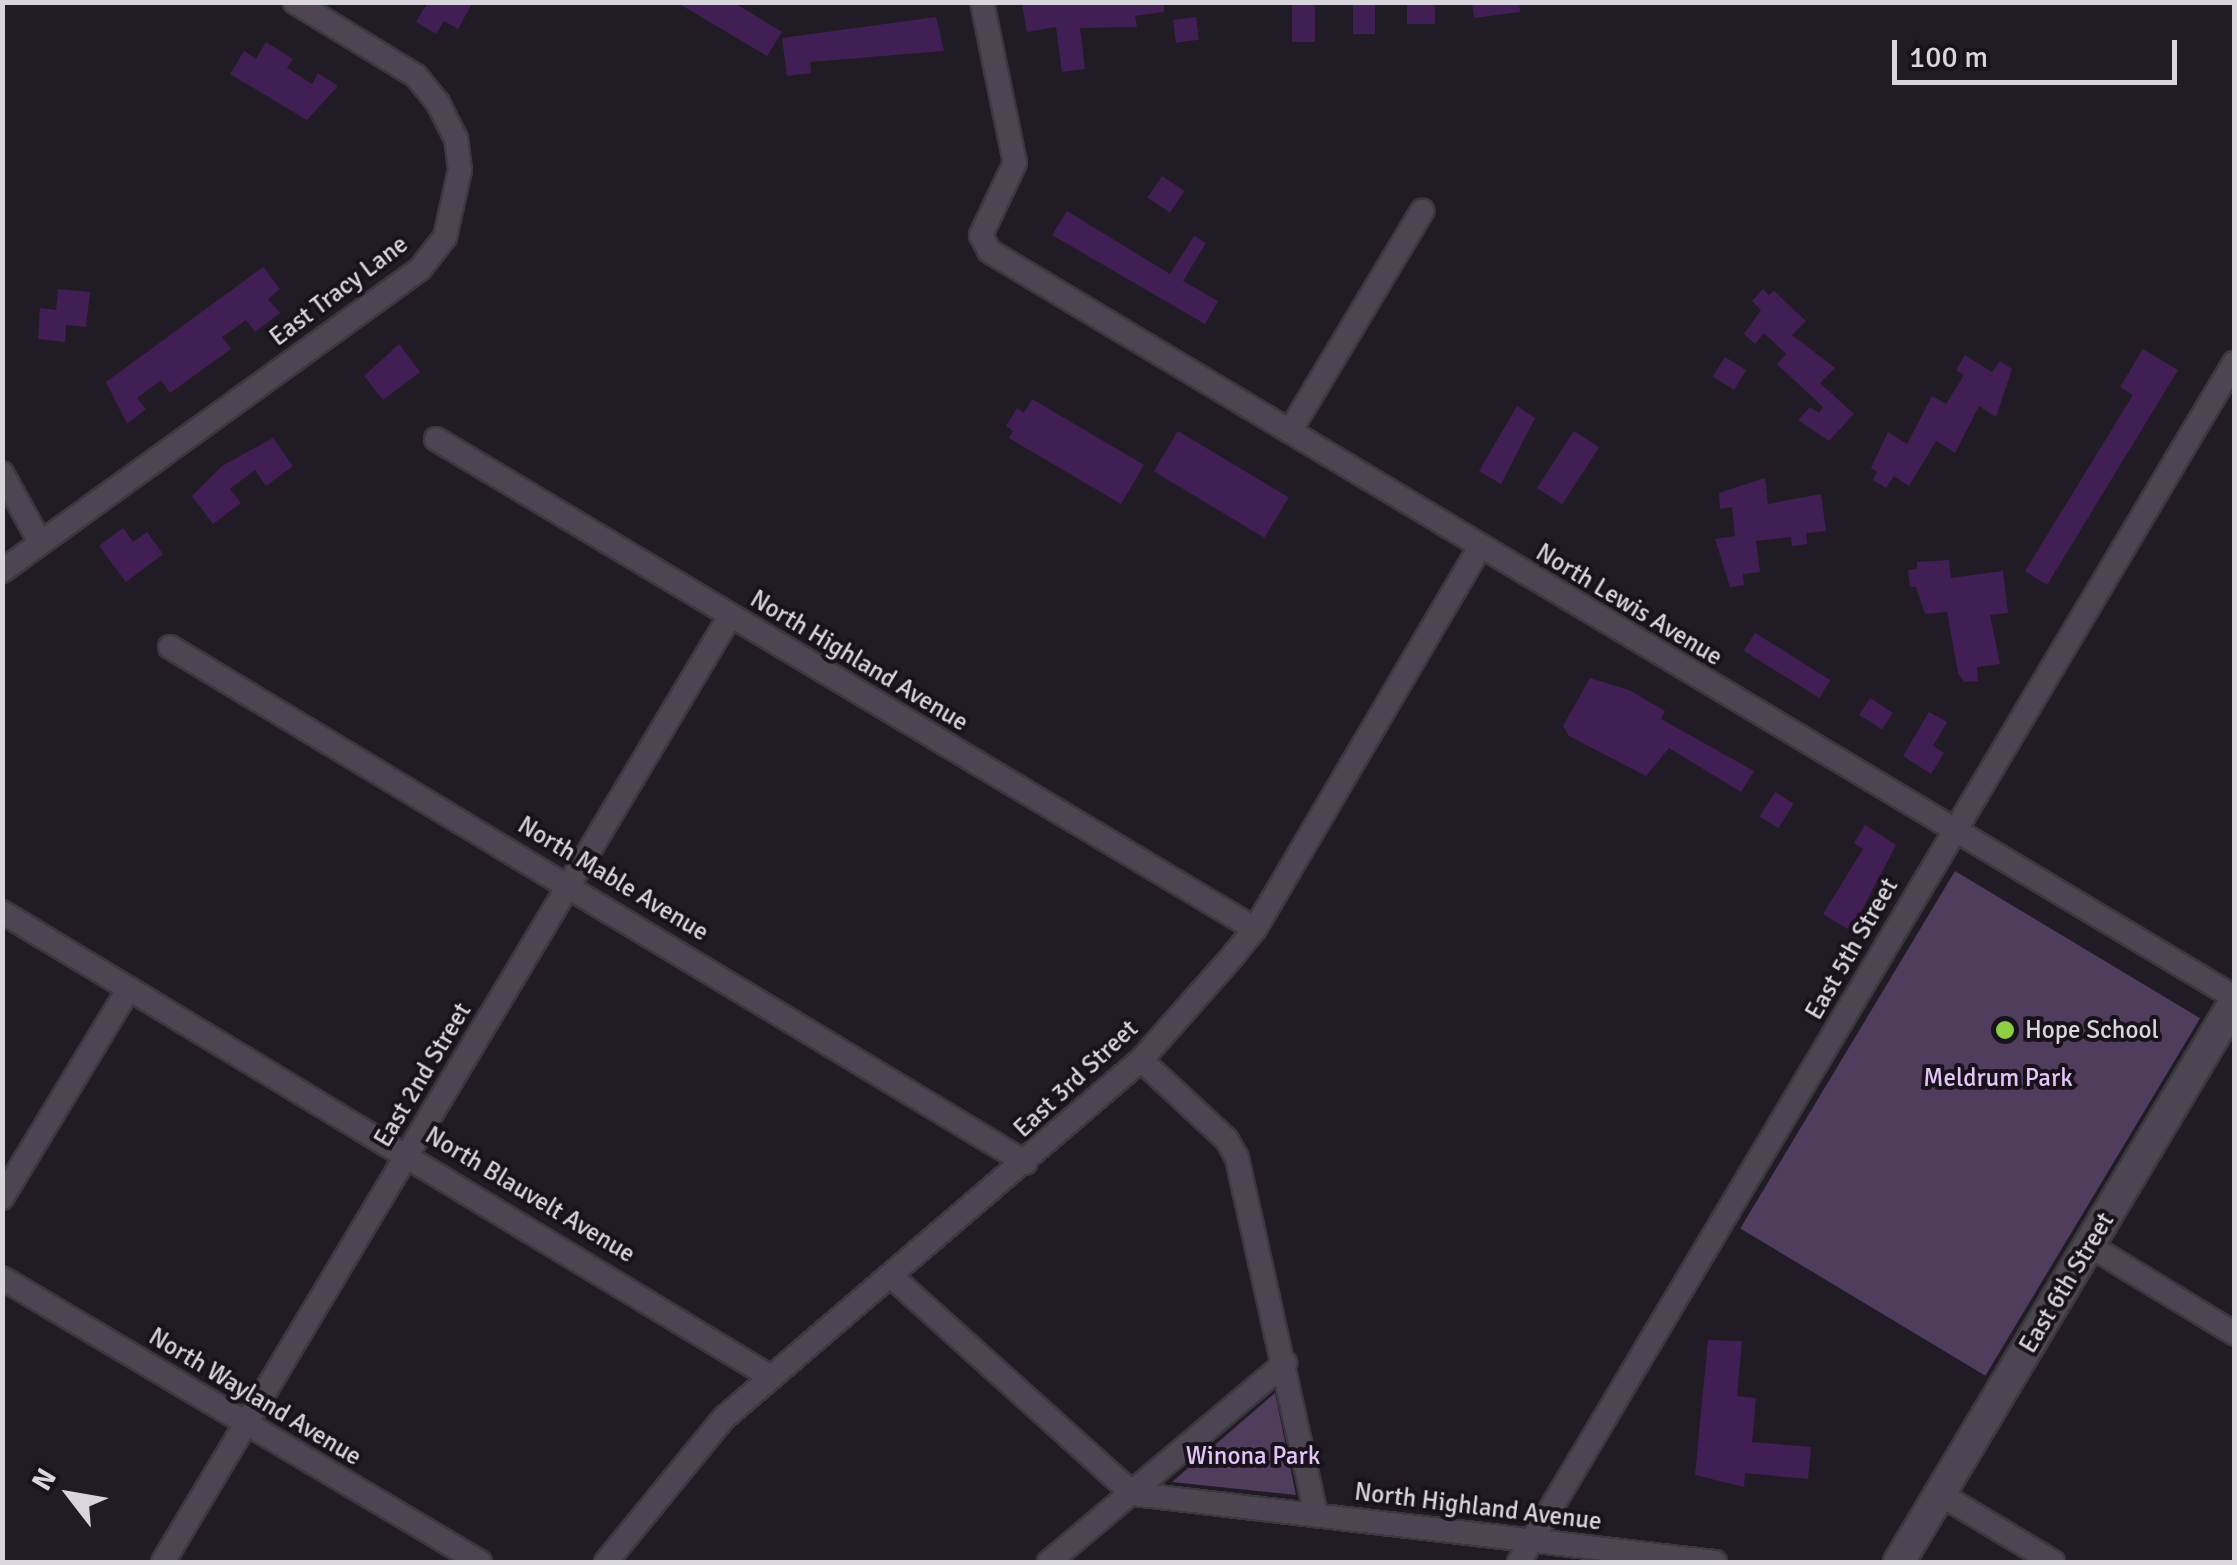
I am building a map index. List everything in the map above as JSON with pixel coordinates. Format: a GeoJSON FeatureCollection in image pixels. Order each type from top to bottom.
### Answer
{"type":"FeatureCollection","features":[{"type":"Feature","properties":{"kind":"main road","name":"East 6th Street"},"geometry":{"type":"LineString","coordinates":[[1899,1562],[2234,1000]]}},
{"type":"Feature","properties":{"kind":"street","name":"East Tracy Lane"},"geometry":{"type":"LineString","coordinates":[[2,571],[420,269],[445,238],[460,170],[456,139],[438,103],[416,76],[295,2]]}},
{"type":"Feature","properties":{"kind":"street","name":"North Lewis Avenue"},"geometry":{"type":"LineString","coordinates":[[982,2],[1015,163],[982,235],[997,257],[2234,1000]]}},
{"type":"Feature","properties":{"kind":"street"},"geometry":{"type":"LineString","coordinates":[[1290,430],[1422,211]]}},
{"type":"Feature","properties":{"kind":"street","name":"East 5th Street"},"geometry":{"type":"LineString","coordinates":[[1519,1562],[2234,363]]}},
{"type":"Feature","properties":{"kind":"street","name":"North Highland Avenue"},"geometry":{"type":"LineString","coordinates":[[436,439],[1255,928]]}},
{"type":"Feature","properties":{"kind":"street"},"geometry":{"type":"LineString","coordinates":[[2,473],[40,542]]}},
{"type":"Feature","properties":{"kind":"street","name":"East 3rd Street"},"geometry":{"type":"LineString","coordinates":[[606,1562],[711,1432],[769,1376],[1026,1163],[1141,1060],[1255,928],[1479,548]]}},
{"type":"Feature","properties":{"kind":"street","name":"East 2nd Street"},"geometry":{"type":"LineString","coordinates":[[164,1562],[730,616]]}},
{"type":"Feature","properties":{"kind":"street","name":"North Mable Avenue"},"geometry":{"type":"LineString","coordinates":[[170,648],[569,884],[1026,1163]]}},
{"type":"Feature","properties":{"kind":"street","name":"North Blauvelt Avenue"},"geometry":{"type":"LineString","coordinates":[[2,912],[769,1376]]}},
{"type":"Feature","properties":{"kind":"street"},"geometry":{"type":"LineString","coordinates":[[2,1198],[129,988]]}},
{"type":"Feature","properties":{"kind":"street","name":"North Highland Avenue"},"geometry":{"type":"LineString","coordinates":[[1141,1060],[1228,1140],[1236,1158],[1316,1514],[1715,1562]]}},
{"type":"Feature","properties":{"kind":"street"},"geometry":{"type":"LineString","coordinates":[[2090,1245],[2234,1333]]}},
{"type":"Feature","properties":{"kind":"street"},"geometry":{"type":"LineString","coordinates":[[891,1276],[1133,1494],[1316,1514]]}},
{"type":"Feature","properties":{"kind":"street","name":"North Wayland Avenue"},"geometry":{"type":"LineString","coordinates":[[2,1278],[480,1562]]}},
{"type":"Feature","properties":{"kind":"street"},"geometry":{"type":"LineString","coordinates":[[1049,1562],[1285,1363]]}},
{"type":"Feature","properties":{"kind":"street"},"geometry":{"type":"LineString","coordinates":[[1940,1494],[2053,1562]]}},
{"type":"Feature","properties":{"kind":"green space","name":"Meldrum Park"},"geometry":{"type":"Polygon","coordinates":[[[1955,871],[2200,1018],[1985,1376],[1740,1228],[1955,871]]]}},
{"type":"Feature","properties":{"kind":"green space","name":"Winona Park"},"geometry":{"type":"Polygon","coordinates":[[[1275,1393],[1296,1495],[1172,1482],[1275,1393]]]}},
{"type":"Feature","properties":{"kind":"building"},"geometry":{"type":"Polygon","coordinates":[[[428,2],[473,2],[458,29],[444,21],[436,34],[416,22],[428,2]]]}},
{"type":"Feature","properties":{"kind":"building"},"geometry":{"type":"Polygon","coordinates":[[[676,2],[733,2],[782,32],[767,56],[676,2]]]}},
{"type":"Feature","properties":{"kind":"building"},"geometry":{"type":"Polygon","coordinates":[[[1164,2],[1164,12],[1135,16],[1137,27],[1080,28],[1085,69],[1062,72],[1056,27],[1027,32],[1022,5],[1164,2]]]}},
{"type":"Feature","properties":{"kind":"building"},"geometry":{"type":"Polygon","coordinates":[[[1292,2],[1315,2],[1315,42],[1292,42],[1292,2]]]}},
{"type":"Feature","properties":{"kind":"building"},"geometry":{"type":"Polygon","coordinates":[[[1353,2],[1375,2],[1375,34],[1353,34],[1353,2]]]}},
{"type":"Feature","properties":{"kind":"building"},"geometry":{"type":"Polygon","coordinates":[[[1407,2],[1435,2],[1435,24],[1407,24],[1407,2]]]}},
{"type":"Feature","properties":{"kind":"building"},"geometry":{"type":"Polygon","coordinates":[[[1472,2],[1519,2],[1520,12],[1474,18],[1472,2]]]}},
{"type":"Feature","properties":{"kind":"building"},"geometry":{"type":"Polygon","coordinates":[[[936,17],[944,51],[810,62],[811,73],[787,76],[782,38],[936,17]]]}},
{"type":"Feature","properties":{"kind":"building"},"geometry":{"type":"Polygon","coordinates":[[[1196,17],[1199,40],[1176,43],[1173,20],[1196,17]]]}},
{"type":"Feature","properties":{"kind":"building"},"geometry":{"type":"Polygon","coordinates":[[[266,42],[293,59],[287,68],[312,84],[318,73],[338,86],[307,120],[230,74],[244,51],[256,59],[266,42]]]}},
{"type":"Feature","properties":{"kind":"building"},"geometry":{"type":"Polygon","coordinates":[[[1162,176],[1184,191],[1170,213],[1147,198],[1162,176]]]}},
{"type":"Feature","properties":{"kind":"building"},"geometry":{"type":"Polygon","coordinates":[[[1067,211],[1170,274],[1194,236],[1206,243],[1183,281],[1218,301],[1205,324],[1052,235],[1067,211]]]}},
{"type":"Feature","properties":{"kind":"building"},"geometry":{"type":"Polygon","coordinates":[[[263,267],[280,289],[268,299],[280,313],[255,332],[246,320],[222,337],[231,349],[170,393],[161,380],[137,398],[146,409],[127,424],[106,382],[263,267]]]}},
{"type":"Feature","properties":{"kind":"building"},"geometry":{"type":"Polygon","coordinates":[[[58,289],[90,292],[86,327],[66,325],[65,342],[38,339],[40,308],[56,310],[58,289]]]}},
{"type":"Feature","properties":{"kind":"building"},"geometry":{"type":"Polygon","coordinates":[[[1763,289],[1769,295],[1774,291],[1806,321],[1792,335],[1835,368],[1820,383],[1854,414],[1829,441],[1798,420],[1810,407],[1819,413],[1823,407],[1777,364],[1786,354],[1764,333],[1755,344],[1744,334],[1761,310],[1752,301],[1763,289]]]}},
{"type":"Feature","properties":{"kind":"building"},"geometry":{"type":"Polygon","coordinates":[[[399,344],[420,372],[383,400],[364,376],[399,344]]]}},
{"type":"Feature","properties":{"kind":"building"},"geometry":{"type":"Polygon","coordinates":[[[2143,349],[2178,370],[2047,585],[2025,571],[2133,395],[2120,387],[2143,349]]]}},
{"type":"Feature","properties":{"kind":"building"},"geometry":{"type":"Polygon","coordinates":[[[1965,355],[1992,372],[2000,361],[2012,369],[1996,417],[1979,406],[1955,453],[1936,441],[1909,486],[1894,476],[1886,488],[1873,480],[1877,472],[1871,468],[1888,432],[1907,444],[1932,396],[1946,404],[1964,375],[1956,370],[1965,355]]]}},
{"type":"Feature","properties":{"kind":"building"},"geometry":{"type":"Polygon","coordinates":[[[1725,357],[1746,370],[1734,390],[1713,377],[1725,357]]]}},
{"type":"Feature","properties":{"kind":"building"},"geometry":{"type":"Polygon","coordinates":[[[1032,399],[1144,465],[1121,504],[1009,438],[1013,431],[1006,426],[1017,408],[1024,413],[1032,399]]]}},
{"type":"Feature","properties":{"kind":"building"},"geometry":{"type":"Polygon","coordinates":[[[1517,406],[1535,418],[1501,484],[1479,471],[1517,406]]]}},
{"type":"Feature","properties":{"kind":"building"},"geometry":{"type":"Polygon","coordinates":[[[1178,431],[1289,497],[1264,538],[1154,471],[1178,431]]]}},
{"type":"Feature","properties":{"kind":"building"},"geometry":{"type":"Polygon","coordinates":[[[1574,431],[1599,447],[1562,504],[1537,488],[1574,431]]]}},
{"type":"Feature","properties":{"kind":"building"},"geometry":{"type":"Polygon","coordinates":[[[273,438],[293,466],[266,486],[255,470],[230,489],[241,503],[213,524],[192,496],[222,466],[273,438]]]}},
{"type":"Feature","properties":{"kind":"building"},"geometry":{"type":"Polygon","coordinates":[[[1765,478],[1768,504],[1821,494],[1826,531],[1806,533],[1807,544],[1792,546],[1791,537],[1756,541],[1760,572],[1743,574],[1744,585],[1730,587],[1715,539],[1735,536],[1732,507],[1720,509],[1719,493],[1765,478]]]}},
{"type":"Feature","properties":{"kind":"building"},"geometry":{"type":"Polygon","coordinates":[[[123,528],[133,542],[147,532],[163,554],[126,582],[99,546],[123,528]]]}},
{"type":"Feature","properties":{"kind":"building"},"geometry":{"type":"Polygon","coordinates":[[[1949,560],[1951,578],[2003,571],[2008,613],[1990,615],[2000,664],[1977,667],[1978,681],[1964,682],[1958,673],[1947,612],[1925,614],[1916,587],[1910,587],[1908,570],[1917,569],[1917,562],[1949,560]]]}},
{"type":"Feature","properties":{"kind":"building"},"geometry":{"type":"Polygon","coordinates":[[[1755,633],[1830,680],[1819,698],[1744,651],[1755,633]]]}},
{"type":"Feature","properties":{"kind":"building"},"geometry":{"type":"Polygon","coordinates":[[[1590,678],[1629,690],[1665,711],[1661,719],[1754,771],[1741,792],[1669,748],[1646,776],[1569,736],[1563,726],[1590,678]]]}},
{"type":"Feature","properties":{"kind":"building"},"geometry":{"type":"Polygon","coordinates":[[[1870,698],[1893,713],[1882,729],[1859,715],[1870,698]]]}},
{"type":"Feature","properties":{"kind":"building"},"geometry":{"type":"Polygon","coordinates":[[[1929,712],[1947,722],[1933,746],[1944,753],[1931,774],[1903,756],[1929,712]]]}},
{"type":"Feature","properties":{"kind":"building"},"geometry":{"type":"Polygon","coordinates":[[[1775,792],[1794,804],[1778,828],[1760,817],[1775,792]]]}},
{"type":"Feature","properties":{"kind":"building"},"geometry":{"type":"Polygon","coordinates":[[[1865,825],[1896,845],[1851,931],[1823,914],[1863,849],[1854,843],[1865,825]]]}},
{"type":"Feature","properties":{"kind":"building"},"geometry":{"type":"Polygon","coordinates":[[[1708,1340],[1742,1341],[1737,1396],[1756,1398],[1752,1442],[1811,1447],[1808,1479],[1745,1473],[1744,1487],[1695,1475],[1708,1340]]]}},
{"type":"Feature","properties":{"kind":"place","name":"Hope School"},"geometry":{"type":"Point","coordinates":[2005,1030]}}]}
